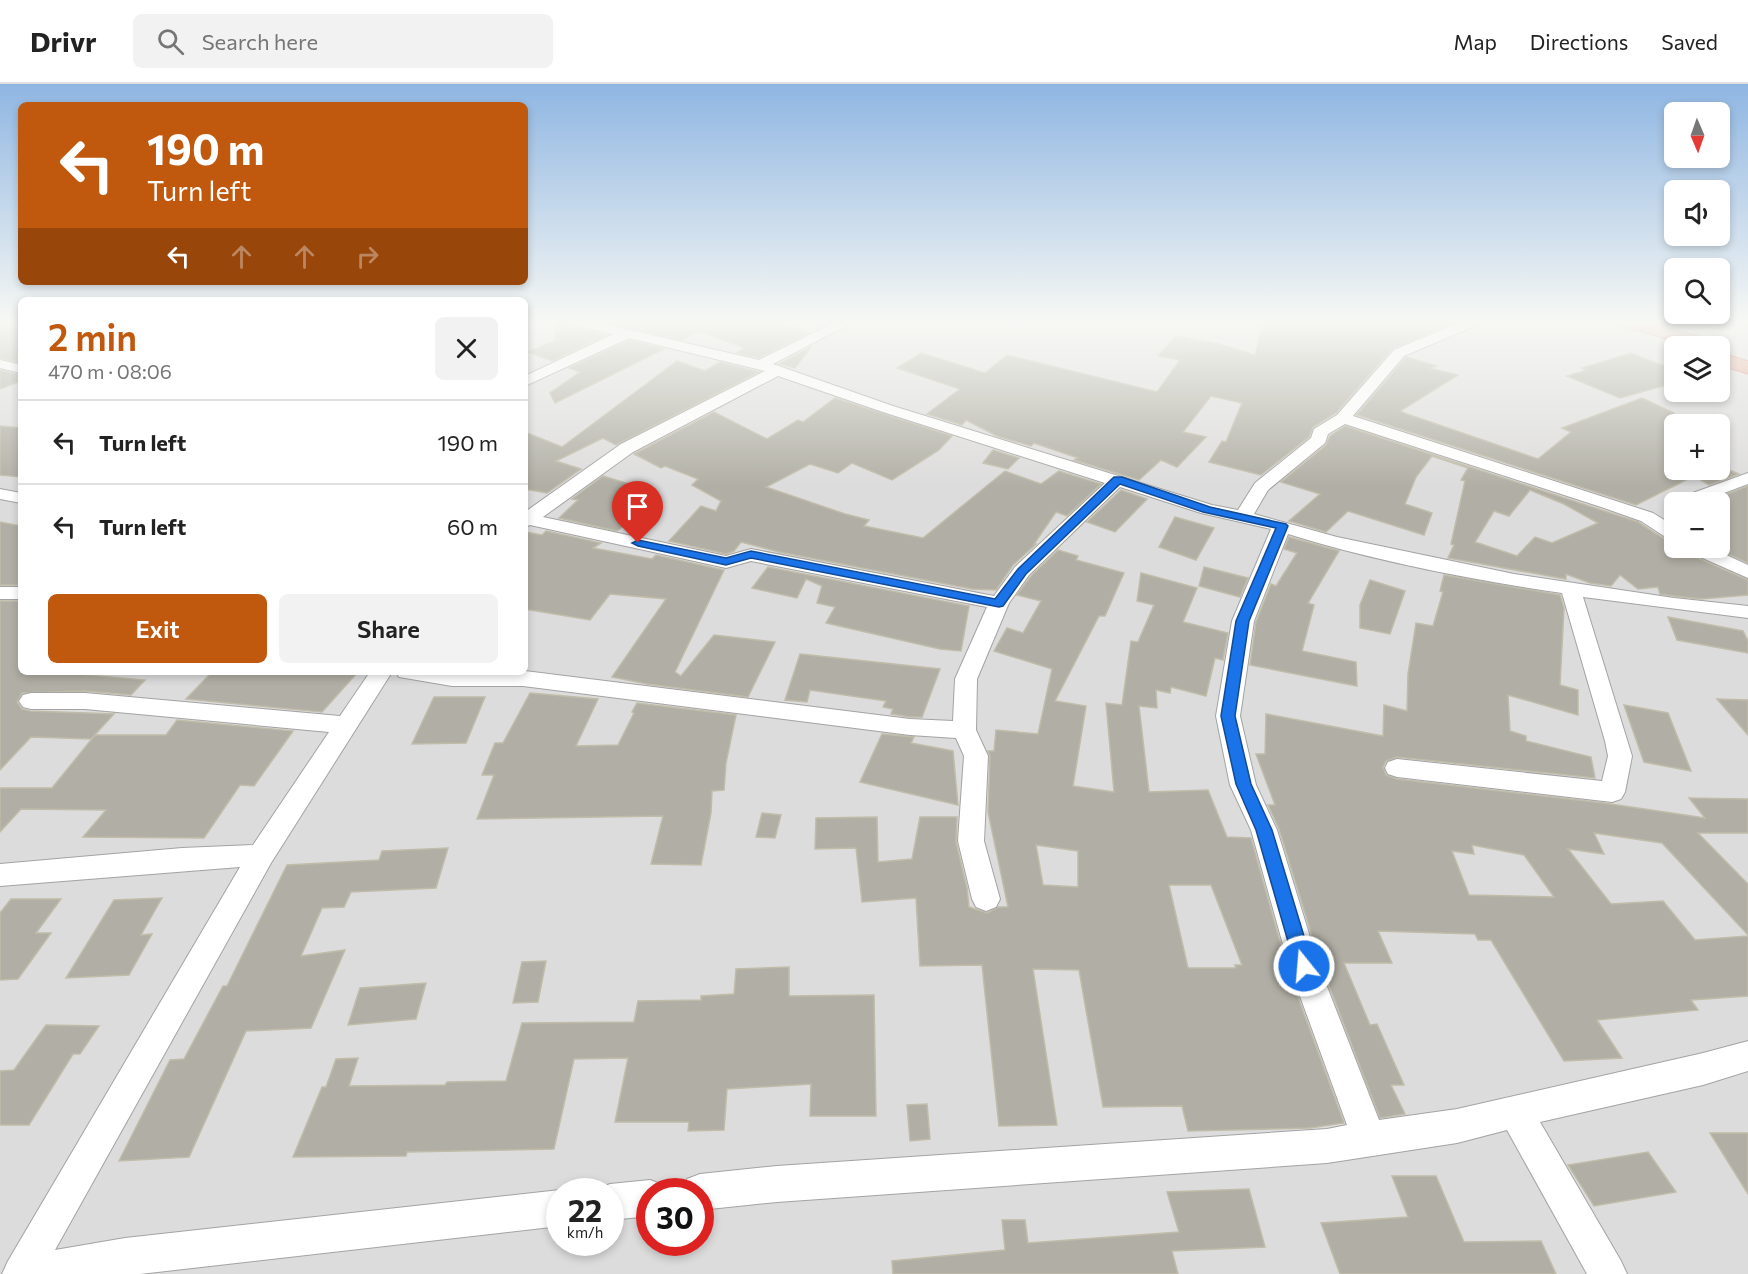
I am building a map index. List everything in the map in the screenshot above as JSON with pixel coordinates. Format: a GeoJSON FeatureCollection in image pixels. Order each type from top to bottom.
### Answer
{"type":"FeatureCollection","features":[{"type":"Feature","properties":{"kind":"street"},"geometry":{"type":"LineString","coordinates":[[528,519],[627,448],[755,377]]}},
{"type":"Feature","properties":{"kind":"street"},"geometry":{"type":"LineString","coordinates":[[795,377],[910,416],[1207,509],[1282,526],[1333,542],[1514,580],[1748,612]]}},
{"type":"Feature","properties":{"kind":"street"},"geometry":{"type":"LineString","coordinates":[[1243,517],[1261,487],[1319,440],[1320,432],[1343,418],[1379,377]]}},
{"type":"Feature","properties":{"kind":"street"},"geometry":{"type":"LineString","coordinates":[[1343,418],[1647,517],[1664,528]]}},
{"type":"Feature","properties":{"kind":"street"},"geometry":{"type":"LineString","coordinates":[[1711,492],[1748,478]]}},
{"type":"Feature","properties":{"kind":"street"},"geometry":{"type":"LineString","coordinates":[[986,899],[971,841],[976,756],[964,730],[966,679],[999,603],[1022,571],[1118,480]]}},
{"type":"Feature","properties":{"kind":"street"},"geometry":{"type":"LineString","coordinates":[[1647,517],[1664,511]]}},
{"type":"Feature","properties":{"kind":"street"},"geometry":{"type":"LineString","coordinates":[[528,520],[726,562],[751,555],[999,603]]}},
{"type":"Feature","properties":{"kind":"street"},"geometry":{"type":"LineString","coordinates":[[1282,526],[1243,621],[1228,716],[1243,784],[1264,830],[1304,966],[1369,1138]]}},
{"type":"Feature","properties":{"kind":"street"},"geometry":{"type":"LineString","coordinates":[[1717,558],[1748,573]]}},
{"type":"Feature","properties":{"kind":"street"},"geometry":{"type":"LineString","coordinates":[[1397,768],[1612,792],[1620,756],[1617,741],[1571,589]]}},
{"type":"Feature","properties":{"kind":"street"},"geometry":{"type":"LineString","coordinates":[[0,593],[18,593]]}},
{"type":"Feature","properties":{"kind":"street"},"geometry":{"type":"LineString","coordinates":[[23,1274],[261,855],[379,675]]}},
{"type":"Feature","properties":{"kind":"street"},"geometry":{"type":"LineString","coordinates":[[434,675],[469,679],[523,678],[910,727],[964,730]]}},
{"type":"Feature","properties":{"kind":"street"},"geometry":{"type":"LineString","coordinates":[[31,701],[85,701],[346,725]]}},
{"type":"Feature","properties":{"kind":"street"},"geometry":{"type":"LineString","coordinates":[[0,875],[182,859],[261,855]]}},
{"type":"Feature","properties":{"kind":"street"},"geometry":{"type":"LineString","coordinates":[[714,1191],[801,1182],[1327,1146],[1457,1126],[1703,1069],[1748,1056]]}},
{"type":"Feature","properties":{"kind":"street"},"geometry":{"type":"LineString","coordinates":[[1515,1111],[1608,1274]]}},
{"type":"Feature","properties":{"kind":"street"},"geometry":{"type":"LineString","coordinates":[[23,1274],[125,1257],[546,1210]]}},
{"type":"Feature","properties":{"kind":"shaded area"},"geometry":{"type":"Polygon","coordinates":[[[0,377],[18,377],[18,675],[528,675],[528,377],[1664,377],[1664,402],[1730,402],[1730,377],[1748,377],[1748,1274],[0,1274],[0,377]]]}},
{"type":"Feature","properties":{"kind":"building"},"geometry":{"type":"Polygon","coordinates":[[[0,377],[18,377],[18,382],[0,389],[0,377]]]}},
{"type":"Feature","properties":{"kind":"building"},"geometry":{"type":"Polygon","coordinates":[[[574,377],[608,377],[555,403],[550,393],[574,377]]]}},
{"type":"Feature","properties":{"kind":"building"},"geometry":{"type":"Polygon","coordinates":[[[656,377],[750,377],[616,445],[603,438],[556,461],[581,469],[547,493],[528,490],[528,433],[562,447],[656,377]]]}},
{"type":"Feature","properties":{"kind":"building"},"geometry":{"type":"Polygon","coordinates":[[[923,377],[1094,377],[1157,392],[1168,377],[1368,377],[1336,413],[1313,427],[1309,437],[1261,475],[1209,462],[1222,441],[1226,442],[1242,403],[1211,396],[1183,432],[1206,437],[1177,467],[1161,460],[1139,480],[1074,460],[1078,458],[1034,443],[1031,446],[997,436],[966,420],[962,425],[927,414],[960,389],[923,377]]]}},
{"type":"Feature","properties":{"kind":"building"},"geometry":{"type":"Polygon","coordinates":[[[1389,377],[1456,377],[1400,411],[1538,459],[1571,432],[1562,428],[1642,398],[1674,413],[1664,414],[1664,480],[1686,480],[1636,505],[1357,415],[1389,377]]]}},
{"type":"Feature","properties":{"kind":"building"},"geometry":{"type":"Polygon","coordinates":[[[1568,377],[1664,377],[1664,386],[1620,398],[1568,377]]]}},
{"type":"Feature","properties":{"kind":"building"},"geometry":{"type":"Polygon","coordinates":[[[835,398],[952,436],[939,450],[892,480],[852,463],[838,473],[810,464],[766,487],[869,520],[864,526],[923,538],[1005,471],[1041,484],[1059,471],[1101,484],[1067,516],[1056,512],[1034,544],[1036,544],[1013,565],[996,590],[972,589],[779,552],[741,542],[734,551],[726,554],[669,541],[701,506],[716,511],[721,501],[692,485],[698,479],[665,466],[661,468],[634,454],[714,412],[767,439],[798,420],[803,422],[835,398]]]}},
{"type":"Feature","properties":{"kind":"building"},"geometry":{"type":"Polygon","coordinates":[[[0,426],[18,428],[18,477],[0,475],[0,426]]]}},
{"type":"Feature","properties":{"kind":"building"},"geometry":{"type":"Polygon","coordinates":[[[1345,426],[1638,522],[1664,539],[1664,558],[1697,558],[1748,580],[1748,595],[1701,599],[1674,596],[1660,594],[1658,587],[1638,589],[1620,575],[1611,586],[1590,583],[1566,574],[1566,579],[1448,558],[1454,545],[1451,544],[1465,481],[1461,480],[1468,468],[1432,456],[1416,477],[1405,504],[1432,513],[1424,535],[1348,511],[1326,532],[1289,521],[1320,494],[1281,482],[1326,445],[1330,436],[1345,426]],[[1530,490],[1509,516],[1494,511],[1475,542],[1517,556],[1535,537],[1552,543],[1598,523],[1564,504],[1530,490]]]}},
{"type":"Feature","properties":{"kind":"building"},"geometry":{"type":"Polygon","coordinates":[[[993,450],[1019,458],[1008,469],[983,463],[993,450]]]}},
{"type":"Feature","properties":{"kind":"building"},"geometry":{"type":"Polygon","coordinates":[[[1730,470],[1739,474],[1730,477],[1730,470]]]}},
{"type":"Feature","properties":{"kind":"building"},"geometry":{"type":"Polygon","coordinates":[[[603,476],[632,485],[622,490],[657,502],[617,531],[559,518],[578,500],[572,499],[603,476]]]}},
{"type":"Feature","properties":{"kind":"building"},"geometry":{"type":"Polygon","coordinates":[[[1701,480],[1723,480],[1709,485],[1701,480]]]}},
{"type":"Feature","properties":{"kind":"building"},"geometry":{"type":"Polygon","coordinates":[[[1748,486],[1748,563],[1730,555],[1730,493],[1748,486]]]}},
{"type":"Feature","properties":{"kind":"building"},"geometry":{"type":"Polygon","coordinates":[[[1121,490],[1147,499],[1115,532],[1087,522],[1121,490]]]}},
{"type":"Feature","properties":{"kind":"building"},"geometry":{"type":"Polygon","coordinates":[[[1175,517],[1214,528],[1196,560],[1159,547],[1175,517]]]}},
{"type":"Feature","properties":{"kind":"building"},"geometry":{"type":"Polygon","coordinates":[[[0,522],[18,525],[18,585],[0,585],[0,522]]]}},
{"type":"Feature","properties":{"kind":"building"},"geometry":{"type":"Polygon","coordinates":[[[546,531],[601,543],[593,548],[652,559],[656,555],[724,570],[675,672],[681,676],[714,635],[775,642],[748,697],[647,684],[612,677],[666,599],[610,594],[590,620],[528,610],[528,533],[542,535],[546,531]]]}},
{"type":"Feature","properties":{"kind":"building"},"geometry":{"type":"Polygon","coordinates":[[[1289,537],[1339,551],[1308,603],[1314,605],[1302,651],[1356,662],[1357,686],[1250,665],[1256,622],[1271,584],[1276,586],[1297,553],[1284,549],[1289,537]]]}},
{"type":"Feature","properties":{"kind":"building"},"geometry":{"type":"Polygon","coordinates":[[[1058,550],[1078,556],[1076,560],[1124,573],[1105,616],[1099,616],[1055,701],[1086,706],[1073,786],[1114,792],[1106,703],[1122,705],[1131,641],[1138,642],[1154,605],[1137,601],[1141,573],[1197,588],[1183,622],[1228,633],[1223,660],[1215,658],[1206,696],[1171,687],[1170,693],[1156,690],[1157,708],[1139,706],[1149,792],[1208,790],[1227,837],[1251,838],[1287,967],[1344,1123],[1310,1128],[1188,1131],[1182,1106],[1103,1107],[1079,970],[1033,969],[1057,1125],[999,1126],[982,965],[920,966],[916,898],[862,902],[856,848],[815,849],[816,818],[877,817],[878,862],[912,859],[920,817],[957,817],[956,842],[969,907],[987,913],[998,907],[1008,907],[988,812],[990,756],[988,751],[994,751],[996,730],[1038,734],[1052,669],[994,651],[1007,628],[1023,633],[1041,601],[1017,595],[1031,576],[1058,550]],[[1036,845],[1043,885],[1078,887],[1078,851],[1036,845]],[[1169,885],[1188,968],[1236,968],[1235,965],[1242,965],[1211,885],[1169,885]]]}},
{"type":"Feature","properties":{"kind":"building"},"geometry":{"type":"Polygon","coordinates":[[[768,567],[969,606],[961,651],[940,649],[826,623],[835,607],[817,603],[822,586],[806,579],[797,598],[752,588],[768,567]]]}},
{"type":"Feature","properties":{"kind":"building"},"geometry":{"type":"Polygon","coordinates":[[[1204,567],[1248,578],[1240,597],[1199,586],[1204,567]]]}},
{"type":"Feature","properties":{"kind":"building"},"geometry":{"type":"Polygon","coordinates":[[[1444,575],[1560,595],[1564,608],[1560,685],[1578,690],[1578,715],[1508,695],[1510,731],[1526,736],[1526,741],[1591,757],[1595,778],[1397,757],[1386,761],[1383,767],[1386,775],[1397,779],[1604,803],[1705,818],[1689,798],[1748,799],[1748,833],[1698,833],[1748,884],[1748,935],[1662,843],[1594,833],[1604,854],[1568,849],[1611,904],[1663,901],[1695,940],[1748,936],[1748,996],[1691,1000],[1698,1010],[1597,1020],[1622,1058],[1564,1061],[1491,940],[1478,940],[1475,934],[1378,931],[1392,963],[1344,963],[1370,1025],[1377,1024],[1404,1085],[1391,1085],[1405,1114],[1380,1118],[1321,965],[1279,829],[1268,805],[1275,805],[1256,754],[1265,754],[1266,714],[1383,736],[1384,705],[1407,711],[1408,674],[1416,623],[1433,626],[1443,592],[1440,591],[1444,575]],[[1472,845],[1474,854],[1452,851],[1469,895],[1554,897],[1524,855],[1472,845]]]}},
{"type":"Feature","properties":{"kind":"building"},"geometry":{"type":"Polygon","coordinates":[[[1370,580],[1405,591],[1390,634],[1360,628],[1360,605],[1370,580]]]}},
{"type":"Feature","properties":{"kind":"building"},"geometry":{"type":"Polygon","coordinates":[[[0,601],[18,601],[18,675],[89,675],[145,680],[131,695],[85,691],[22,693],[17,702],[22,709],[30,711],[114,714],[91,739],[31,737],[0,770],[0,601]]]}},
{"type":"Feature","properties":{"kind":"building"},"geometry":{"type":"Polygon","coordinates":[[[1668,617],[1743,631],[1748,641],[1748,653],[1677,640],[1668,617]]]}},
{"type":"Feature","properties":{"kind":"building"},"geometry":{"type":"Polygon","coordinates":[[[800,654],[940,669],[922,717],[910,717],[891,714],[893,709],[883,707],[886,701],[810,690],[807,702],[785,700],[800,654]]]}},
{"type":"Feature","properties":{"kind":"building"},"geometry":{"type":"Polygon","coordinates":[[[209,675],[355,675],[322,712],[186,699],[209,675]]]}},
{"type":"Feature","properties":{"kind":"building"},"geometry":{"type":"Polygon","coordinates":[[[530,693],[598,699],[576,746],[618,745],[637,703],[736,715],[726,763],[724,790],[712,791],[711,813],[701,865],[651,864],[663,816],[477,819],[494,775],[482,775],[495,743],[503,743],[530,693]]]}},
{"type":"Feature","properties":{"kind":"building"},"geometry":{"type":"Polygon","coordinates":[[[434,697],[485,697],[466,743],[412,744],[434,697]]]}},
{"type":"Feature","properties":{"kind":"building"},"geometry":{"type":"Polygon","coordinates":[[[1717,699],[1748,700],[1748,735],[1717,699]]]}},
{"type":"Feature","properties":{"kind":"building"},"geometry":{"type":"Polygon","coordinates":[[[1624,705],[1668,713],[1691,771],[1644,762],[1624,705]]]}},
{"type":"Feature","properties":{"kind":"building"},"geometry":{"type":"Polygon","coordinates":[[[177,720],[293,731],[254,786],[240,785],[204,838],[83,837],[106,810],[21,809],[0,832],[0,788],[52,788],[95,735],[166,735],[177,720]]]}},
{"type":"Feature","properties":{"kind":"building"},"geometry":{"type":"Polygon","coordinates":[[[882,734],[914,737],[911,743],[953,751],[958,805],[860,782],[882,734]]]}},
{"type":"Feature","properties":{"kind":"building"},"geometry":{"type":"Polygon","coordinates":[[[762,813],[781,815],[775,838],[756,837],[762,813]]]}},
{"type":"Feature","properties":{"kind":"building"},"geometry":{"type":"Polygon","coordinates":[[[448,848],[436,888],[351,892],[344,907],[322,908],[301,956],[345,950],[311,1028],[246,1031],[189,1157],[119,1161],[170,1060],[184,1059],[223,986],[227,986],[287,865],[379,860],[382,851],[448,848]]]}},
{"type":"Feature","properties":{"kind":"building"},"geometry":{"type":"Polygon","coordinates":[[[162,898],[141,935],[152,934],[129,975],[66,978],[114,900],[162,898]]]}},
{"type":"Feature","properties":{"kind":"building"},"geometry":{"type":"Polygon","coordinates":[[[11,899],[61,899],[36,933],[51,933],[18,979],[0,980],[0,913],[11,899]]]}},
{"type":"Feature","properties":{"kind":"building"},"geometry":{"type":"Polygon","coordinates":[[[546,961],[538,1002],[513,1003],[522,962],[546,961]]]}},
{"type":"Feature","properties":{"kind":"building"},"geometry":{"type":"Polygon","coordinates":[[[789,967],[789,996],[874,995],[876,1116],[810,1116],[811,1084],[727,1089],[724,1130],[688,1131],[689,1122],[615,1122],[628,1058],[574,1059],[554,1149],[407,1152],[406,1156],[293,1157],[322,1087],[326,1087],[336,1059],[358,1058],[349,1086],[445,1085],[447,1082],[506,1081],[522,1023],[634,1022],[638,1001],[701,1000],[701,996],[734,994],[736,969],[789,967]]]}},
{"type":"Feature","properties":{"kind":"building"},"geometry":{"type":"Polygon","coordinates":[[[426,983],[416,1019],[348,1025],[360,988],[426,983]]]}},
{"type":"Feature","properties":{"kind":"building"},"geometry":{"type":"Polygon","coordinates":[[[46,1025],[99,1026],[80,1054],[73,1054],[29,1125],[0,1125],[0,1071],[14,1070],[46,1025]]]}},
{"type":"Feature","properties":{"kind":"building"},"geometry":{"type":"Polygon","coordinates":[[[927,1104],[930,1139],[910,1141],[907,1105],[927,1104]]]}},
{"type":"Feature","properties":{"kind":"building"},"geometry":{"type":"Polygon","coordinates":[[[1710,1133],[1748,1133],[1748,1194],[1710,1133]]]}},
{"type":"Feature","properties":{"kind":"building"},"geometry":{"type":"Polygon","coordinates":[[[1648,1152],[1676,1192],[1594,1206],[1568,1165],[1648,1152]]]}},
{"type":"Feature","properties":{"kind":"building"},"geometry":{"type":"Polygon","coordinates":[[[1392,1176],[1436,1176],[1464,1242],[1541,1241],[1556,1274],[1340,1274],[1321,1223],[1408,1217],[1392,1176]]]}},
{"type":"Feature","properties":{"kind":"building"},"geometry":{"type":"Polygon","coordinates":[[[1249,1189],[1265,1247],[1172,1251],[1178,1274],[893,1274],[892,1261],[1005,1250],[1002,1220],[1025,1220],[1028,1243],[1179,1232],[1167,1192],[1249,1189]]]}},
{"type":"Feature","properties":{"kind":"route"},"geometry":{"type":"LineString","coordinates":[[638,543],[726,562],[751,555],[999,603],[1022,571],[1118,480],[1207,509],[1282,526],[1243,621],[1228,716],[1243,784],[1264,830],[1304,966]]}}]}
